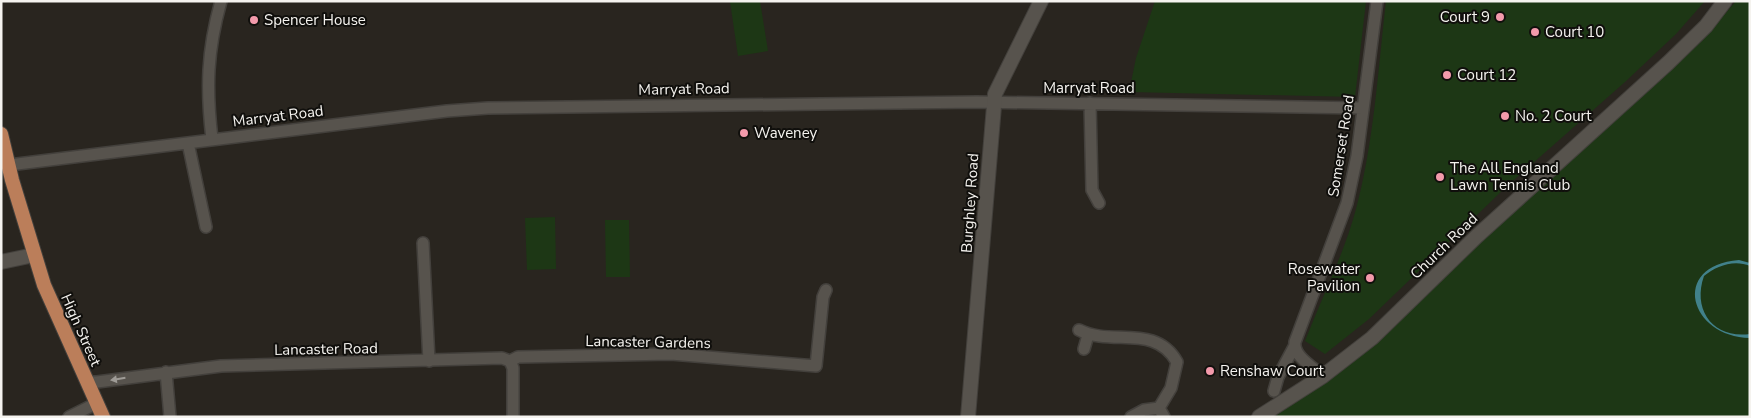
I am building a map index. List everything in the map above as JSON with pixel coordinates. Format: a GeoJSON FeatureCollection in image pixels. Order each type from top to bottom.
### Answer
{"type":"FeatureCollection","features":[{"type":"Feature","properties":{"kind":"main road","name":"High Street"},"geometry":{"type":"LineString","coordinates":[[1,134],[34,255],[52,306],[103,417]]}},
{"type":"Feature","properties":{"kind":"street"},"geometry":{"type":"LineString","coordinates":[[212,139],[207,78],[213,30],[221,1]]}},
{"type":"Feature","properties":{"kind":"street","name":"Burghley Road"},"geometry":{"type":"LineString","coordinates":[[968,417],[996,90],[1041,1]]}},
{"type":"Feature","properties":{"kind":"street","name":"Somerset Road"},"geometry":{"type":"LineString","coordinates":[[1274,391],[1278,377],[1294,347],[1296,336],[1347,203],[1357,156],[1377,1]]}},
{"type":"Feature","properties":{"kind":"street","name":"Church Road"},"geometry":{"type":"LineString","coordinates":[[1259,417],[1322,376],[1372,338],[1477,236],[1668,63],[1706,26],[1725,1]]}},
{"type":"Feature","properties":{"kind":"street","name":"Marryat Road"},"geometry":{"type":"LineString","coordinates":[[9,165],[212,139],[488,108],[994,102],[1363,108]]}},
{"type":"Feature","properties":{"kind":"street"},"geometry":{"type":"LineString","coordinates":[[1090,103],[1092,190],[1099,202]]}},
{"type":"Feature","properties":{"kind":"street"},"geometry":{"type":"LineString","coordinates":[[188,143],[206,227]]}},
{"type":"Feature","properties":{"kind":"street"},"geometry":{"type":"LineString","coordinates":[[423,243],[429,361]]}},
{"type":"Feature","properties":{"kind":"street"},"geometry":{"type":"LineString","coordinates":[[1,262],[34,255]]}},
{"type":"Feature","properties":{"kind":"street","name":"Lancaster Gardens"},"geometry":{"type":"LineString","coordinates":[[510,361],[518,357],[671,354],[816,371],[823,297],[826,290]]}},
{"type":"Feature","properties":{"kind":"street"},"geometry":{"type":"LineString","coordinates":[[1084,350],[1083,332],[1148,339],[1165,346],[1172,353],[1177,362],[1176,373],[1162,412],[1144,410],[1131,417]]}},
{"type":"Feature","properties":{"kind":"street"},"geometry":{"type":"LineString","coordinates":[[1294,347],[1322,376]]}},
{"type":"Feature","properties":{"kind":"street","name":"Lancaster Road"},"geometry":{"type":"LineString","coordinates":[[87,382],[221,366],[502,358],[510,361]]}},
{"type":"Feature","properties":{"kind":"street"},"geometry":{"type":"LineString","coordinates":[[510,361],[513,368],[513,417]]}},
{"type":"Feature","properties":{"kind":"street"},"geometry":{"type":"LineString","coordinates":[[166,372],[170,417]]}},
{"type":"Feature","properties":{"kind":"street"},"geometry":{"type":"LineString","coordinates":[[69,417],[97,403]]}},
{"type":"Feature","properties":{"kind":"green space"},"geometry":{"type":"Polygon","coordinates":[[[760,1],[768,51],[738,56],[730,2],[760,1]]]}},
{"type":"Feature","properties":{"kind":"green space"},"geometry":{"type":"Polygon","coordinates":[[[1155,1],[1366,1],[1355,97],[1129,92],[1136,58],[1155,1]]]}},
{"type":"Feature","properties":{"kind":"green space","name":"The All England Lawn Tennis Club"},"geometry":{"type":"Polygon","coordinates":[[[1386,1],[1705,1],[1676,34],[1625,82],[1506,187],[1369,319],[1325,354],[1305,341],[1351,226],[1362,184],[1375,106],[1386,1]]]}},
{"type":"Feature","properties":{"kind":"green space"},"geometry":{"type":"Polygon","coordinates":[[[1736,1],[1750,1],[1750,417],[1274,417],[1366,352],[1510,215],[1703,40],[1736,1]]]}},
{"type":"Feature","properties":{"kind":"green space"},"geometry":{"type":"Polygon","coordinates":[[[555,217],[556,269],[527,270],[525,218],[555,217]]]}},
{"type":"Feature","properties":{"kind":"green space"},"geometry":{"type":"Polygon","coordinates":[[[605,220],[629,220],[630,277],[606,277],[605,220]]]}},
{"type":"Feature","properties":{"kind":"water"},"geometry":{"type":"Polygon","coordinates":[[[1739,260],[1750,263],[1750,266],[1732,263],[1714,269],[1704,276],[1701,300],[1709,320],[1716,327],[1726,332],[1750,334],[1750,338],[1729,335],[1713,326],[1702,314],[1696,301],[1696,287],[1703,275],[1717,265],[1739,260]]]}},
{"type":"Feature","properties":{"kind":"place","name":"Court 9"},"geometry":{"type":"Point","coordinates":[1500,17]}},
{"type":"Feature","properties":{"kind":"place","name":"Spencer House"},"geometry":{"type":"Point","coordinates":[254,20]}},
{"type":"Feature","properties":{"kind":"place","name":"Court 10"},"geometry":{"type":"Point","coordinates":[1535,32]}},
{"type":"Feature","properties":{"kind":"place","name":"Court 12"},"geometry":{"type":"Point","coordinates":[1447,75]}},
{"type":"Feature","properties":{"kind":"place","name":"No. 2 Court"},"geometry":{"type":"Point","coordinates":[1505,116]}},
{"type":"Feature","properties":{"kind":"place","name":"Waveney"},"geometry":{"type":"Point","coordinates":[744,133]}},
{"type":"Feature","properties":{"kind":"place","name":"The All England Lawn Tennis Club"},"geometry":{"type":"Point","coordinates":[1440,177]}},
{"type":"Feature","properties":{"kind":"place","name":"Rosewater Pavilion"},"geometry":{"type":"Point","coordinates":[1370,278]}},
{"type":"Feature","properties":{"kind":"place","name":"Renshaw Court"},"geometry":{"type":"Point","coordinates":[1210,371]}}]}
